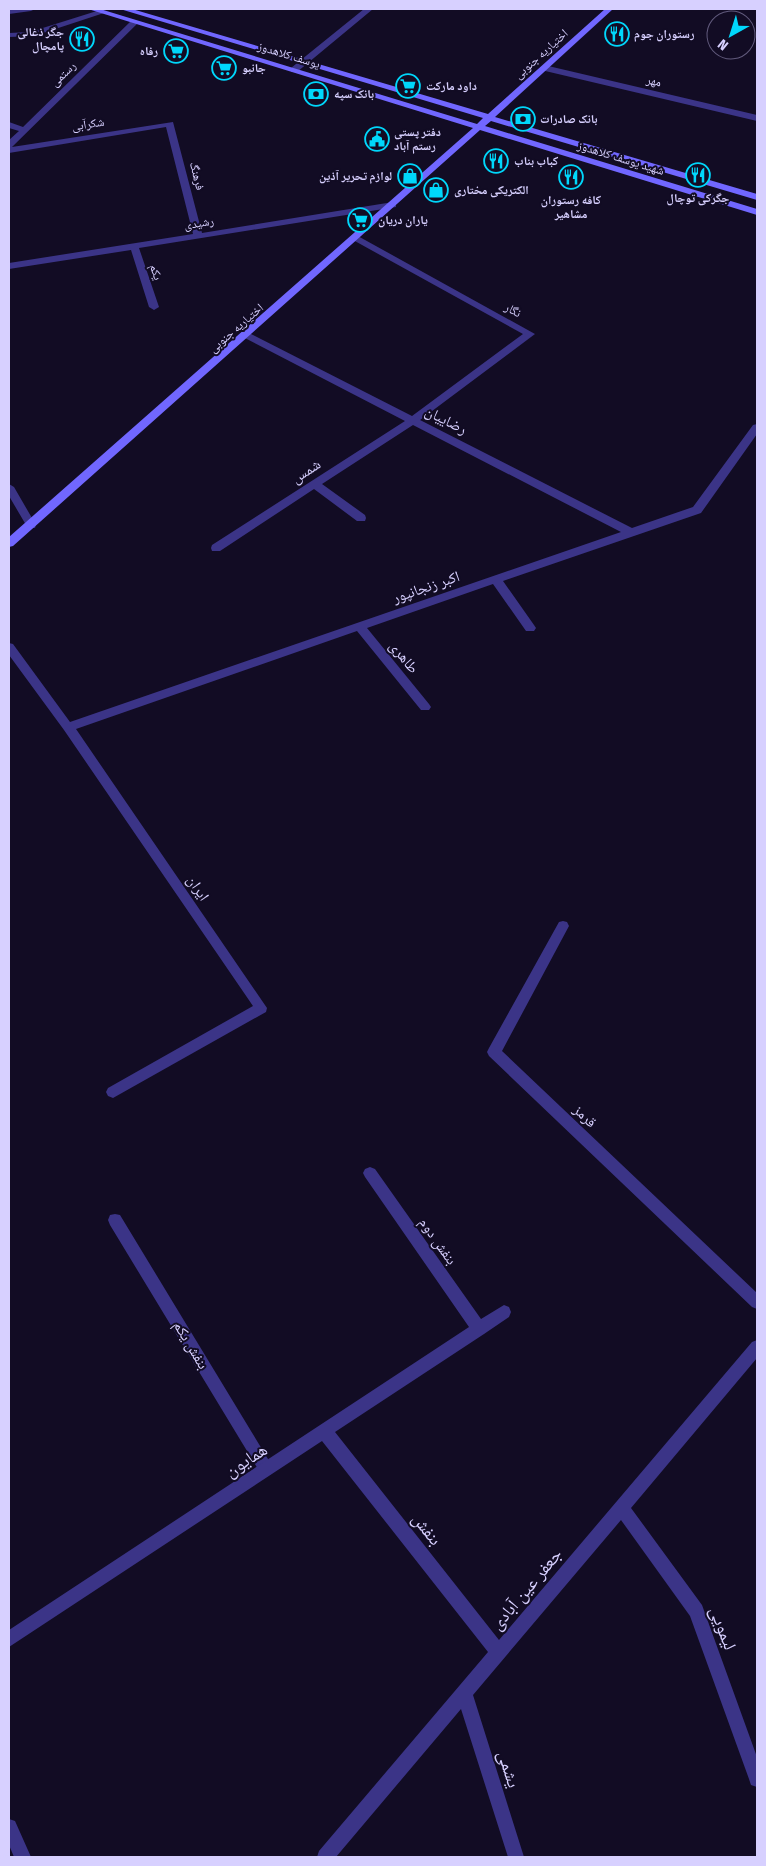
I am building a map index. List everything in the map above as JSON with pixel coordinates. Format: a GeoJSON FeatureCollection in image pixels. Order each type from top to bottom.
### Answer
{"type":"FeatureCollection","features":[{"type":"Feature","properties":{"kind":"main road","name":"یوسف کلاهدوز"},"geometry":{"type":"LineString","coordinates":[[92,9],[477,128]]}},
{"type":"Feature","properties":{"kind":"main road","name":"یوسف کلاهدوز"},"geometry":{"type":"LineString","coordinates":[[124,9],[489,117]]}},
{"type":"Feature","properties":{"kind":"main road","name":"اختیاریه جنوبی"},"geometry":{"type":"LineString","coordinates":[[9,543],[31,526],[356,238],[609,9]]}},
{"type":"Feature","properties":{"kind":"main road","name":"شهید یوسف کلاهدوز"},"geometry":{"type":"LineString","coordinates":[[489,117],[757,197]]}},
{"type":"Feature","properties":{"kind":"main road","name":"شهید یوسف کلاهدوز"},"geometry":{"type":"LineString","coordinates":[[477,128],[757,212]]}},
{"type":"Feature","properties":{"kind":"street"},"geometry":{"type":"LineString","coordinates":[[9,12],[31,9]]}},
{"type":"Feature","properties":{"kind":"street"},"geometry":{"type":"LineString","coordinates":[[294,70],[368,9]]}},
{"type":"Feature","properties":{"kind":"street"},"geometry":{"type":"LineString","coordinates":[[9,35],[31,34],[103,12]]}},
{"type":"Feature","properties":{"kind":"street","name":"رستمی"},"geometry":{"type":"LineString","coordinates":[[9,146],[135,22]]}},
{"type":"Feature","properties":{"kind":"street","name":"مهر"},"geometry":{"type":"LineString","coordinates":[[544,68],[757,118]]}},
{"type":"Feature","properties":{"kind":"street","name":"شکرآبی"},"geometry":{"type":"LineString","coordinates":[[9,150],[170,124]]}},
{"type":"Feature","properties":{"kind":"street","name":"فرهنگ"},"geometry":{"type":"LineString","coordinates":[[170,124],[198,235]]}},
{"type":"Feature","properties":{"kind":"street"},"geometry":{"type":"LineString","coordinates":[[9,125],[25,130]]}},
{"type":"Feature","properties":{"kind":"street","name":"رشیدی"},"geometry":{"type":"LineString","coordinates":[[9,266],[393,205]]}},
{"type":"Feature","properties":{"kind":"street","name":"نگار"},"geometry":{"type":"LineString","coordinates":[[356,238],[530,334],[413,420]]}},
{"type":"Feature","properties":{"kind":"street","name":"یکم"},"geometry":{"type":"LineString","coordinates":[[134,246],[154,306]]}},
{"type":"Feature","properties":{"kind":"street","name":"رضاییان"},"geometry":{"type":"LineString","coordinates":[[246,335],[632,533]]}},
{"type":"Feature","properties":{"kind":"street","name":"شمس"},"geometry":{"type":"LineString","coordinates":[[216,548],[413,420]]}},
{"type":"Feature","properties":{"kind":"street","name":"اکبر زنجانپور"},"geometry":{"type":"LineString","coordinates":[[68,726],[697,510],[757,427]]}},
{"type":"Feature","properties":{"kind":"street"},"geometry":{"type":"LineString","coordinates":[[314,484],[361,518]]}},
{"type":"Feature","properties":{"kind":"street"},"geometry":{"type":"LineString","coordinates":[[9,487],[31,526]]}},
{"type":"Feature","properties":{"kind":"street"},"geometry":{"type":"LineString","coordinates":[[496,580],[530,628]]}},
{"type":"Feature","properties":{"kind":"street","name":"طاهری"},"geometry":{"type":"LineString","coordinates":[[359,626],[425,707]]}},
{"type":"Feature","properties":{"kind":"street","name":"ایران"},"geometry":{"type":"LineString","coordinates":[[9,647],[68,726],[261,1008],[113,1092]]}},
{"type":"Feature","properties":{"kind":"street","name":"قرمز"},"geometry":{"type":"LineString","coordinates":[[563,926],[494,1052],[757,1302]]}},
{"type":"Feature","properties":{"kind":"street","name":"بنفش دوم"},"geometry":{"type":"LineString","coordinates":[[370,1173],[479,1329]]}},
{"type":"Feature","properties":{"kind":"street","name":"بنفش یکم"},"geometry":{"type":"LineString","coordinates":[[115,1220],[266,1470]]}},
{"type":"Feature","properties":{"kind":"street","name":"همایون"},"geometry":{"type":"LineString","coordinates":[[9,1640],[504,1312]]}},
{"type":"Feature","properties":{"kind":"street","name":"جعفر عین آبادی"},"geometry":{"type":"LineString","coordinates":[[324,1857],[757,1347]]}},
{"type":"Feature","properties":{"kind":"street","name":"بنفش"},"geometry":{"type":"LineString","coordinates":[[324,1431],[498,1652]]}},
{"type":"Feature","properties":{"kind":"street","name":"لیمویی"},"geometry":{"type":"LineString","coordinates":[[621,1508],[696,1611],[757,1779]]}},
{"type":"Feature","properties":{"kind":"street","name":"یشمی"},"geometry":{"type":"LineString","coordinates":[[464,1693],[516,1857]]}},
{"type":"Feature","properties":{"kind":"street"},"geometry":{"type":"LineString","coordinates":[[9,1827],[23,1857]]}},
{"type":"Feature","properties":{"kind":"place","name":"رستوران جوم"},"geometry":{"type":"Point","coordinates":[617,34]}},
{"type":"Feature","properties":{"kind":"place","name":"جگر ذغالی پامچال"},"geometry":{"type":"Point","coordinates":[82,39]}},
{"type":"Feature","properties":{"kind":"place","name":"رفاه"},"geometry":{"type":"Point","coordinates":[176,51]}},
{"type":"Feature","properties":{"kind":"place","name":"جانبو"},"geometry":{"type":"Point","coordinates":[224,68]}},
{"type":"Feature","properties":{"kind":"place","name":"داود مارکت"},"geometry":{"type":"Point","coordinates":[408,86]}},
{"type":"Feature","properties":{"kind":"place","name":"بانک سپه"},"geometry":{"type":"Point","coordinates":[316,94]}},
{"type":"Feature","properties":{"kind":"place","name":"بانک صادرات"},"geometry":{"type":"Point","coordinates":[523,119]}},
{"type":"Feature","properties":{"kind":"place","name":"دفتر پستی رستم آباد"},"geometry":{"type":"Point","coordinates":[377,139]}},
{"type":"Feature","properties":{"kind":"place","name":"کباب بناب"},"geometry":{"type":"Point","coordinates":[496,161]}},
{"type":"Feature","properties":{"kind":"place","name":"جگرکی توچال"},"geometry":{"type":"Point","coordinates":[698,175]}},
{"type":"Feature","properties":{"kind":"place","name":"لوازم تحریر آذین"},"geometry":{"type":"Point","coordinates":[410,176]}},
{"type":"Feature","properties":{"kind":"place","name":"کافه رستوران مشاهیر"},"geometry":{"type":"Point","coordinates":[571,177]}},
{"type":"Feature","properties":{"kind":"place","name":"الکتریکی مختاری"},"geometry":{"type":"Point","coordinates":[436,190]}},
{"type":"Feature","properties":{"kind":"place","name":"یاران دریان"},"geometry":{"type":"Point","coordinates":[360,220]}}]}
